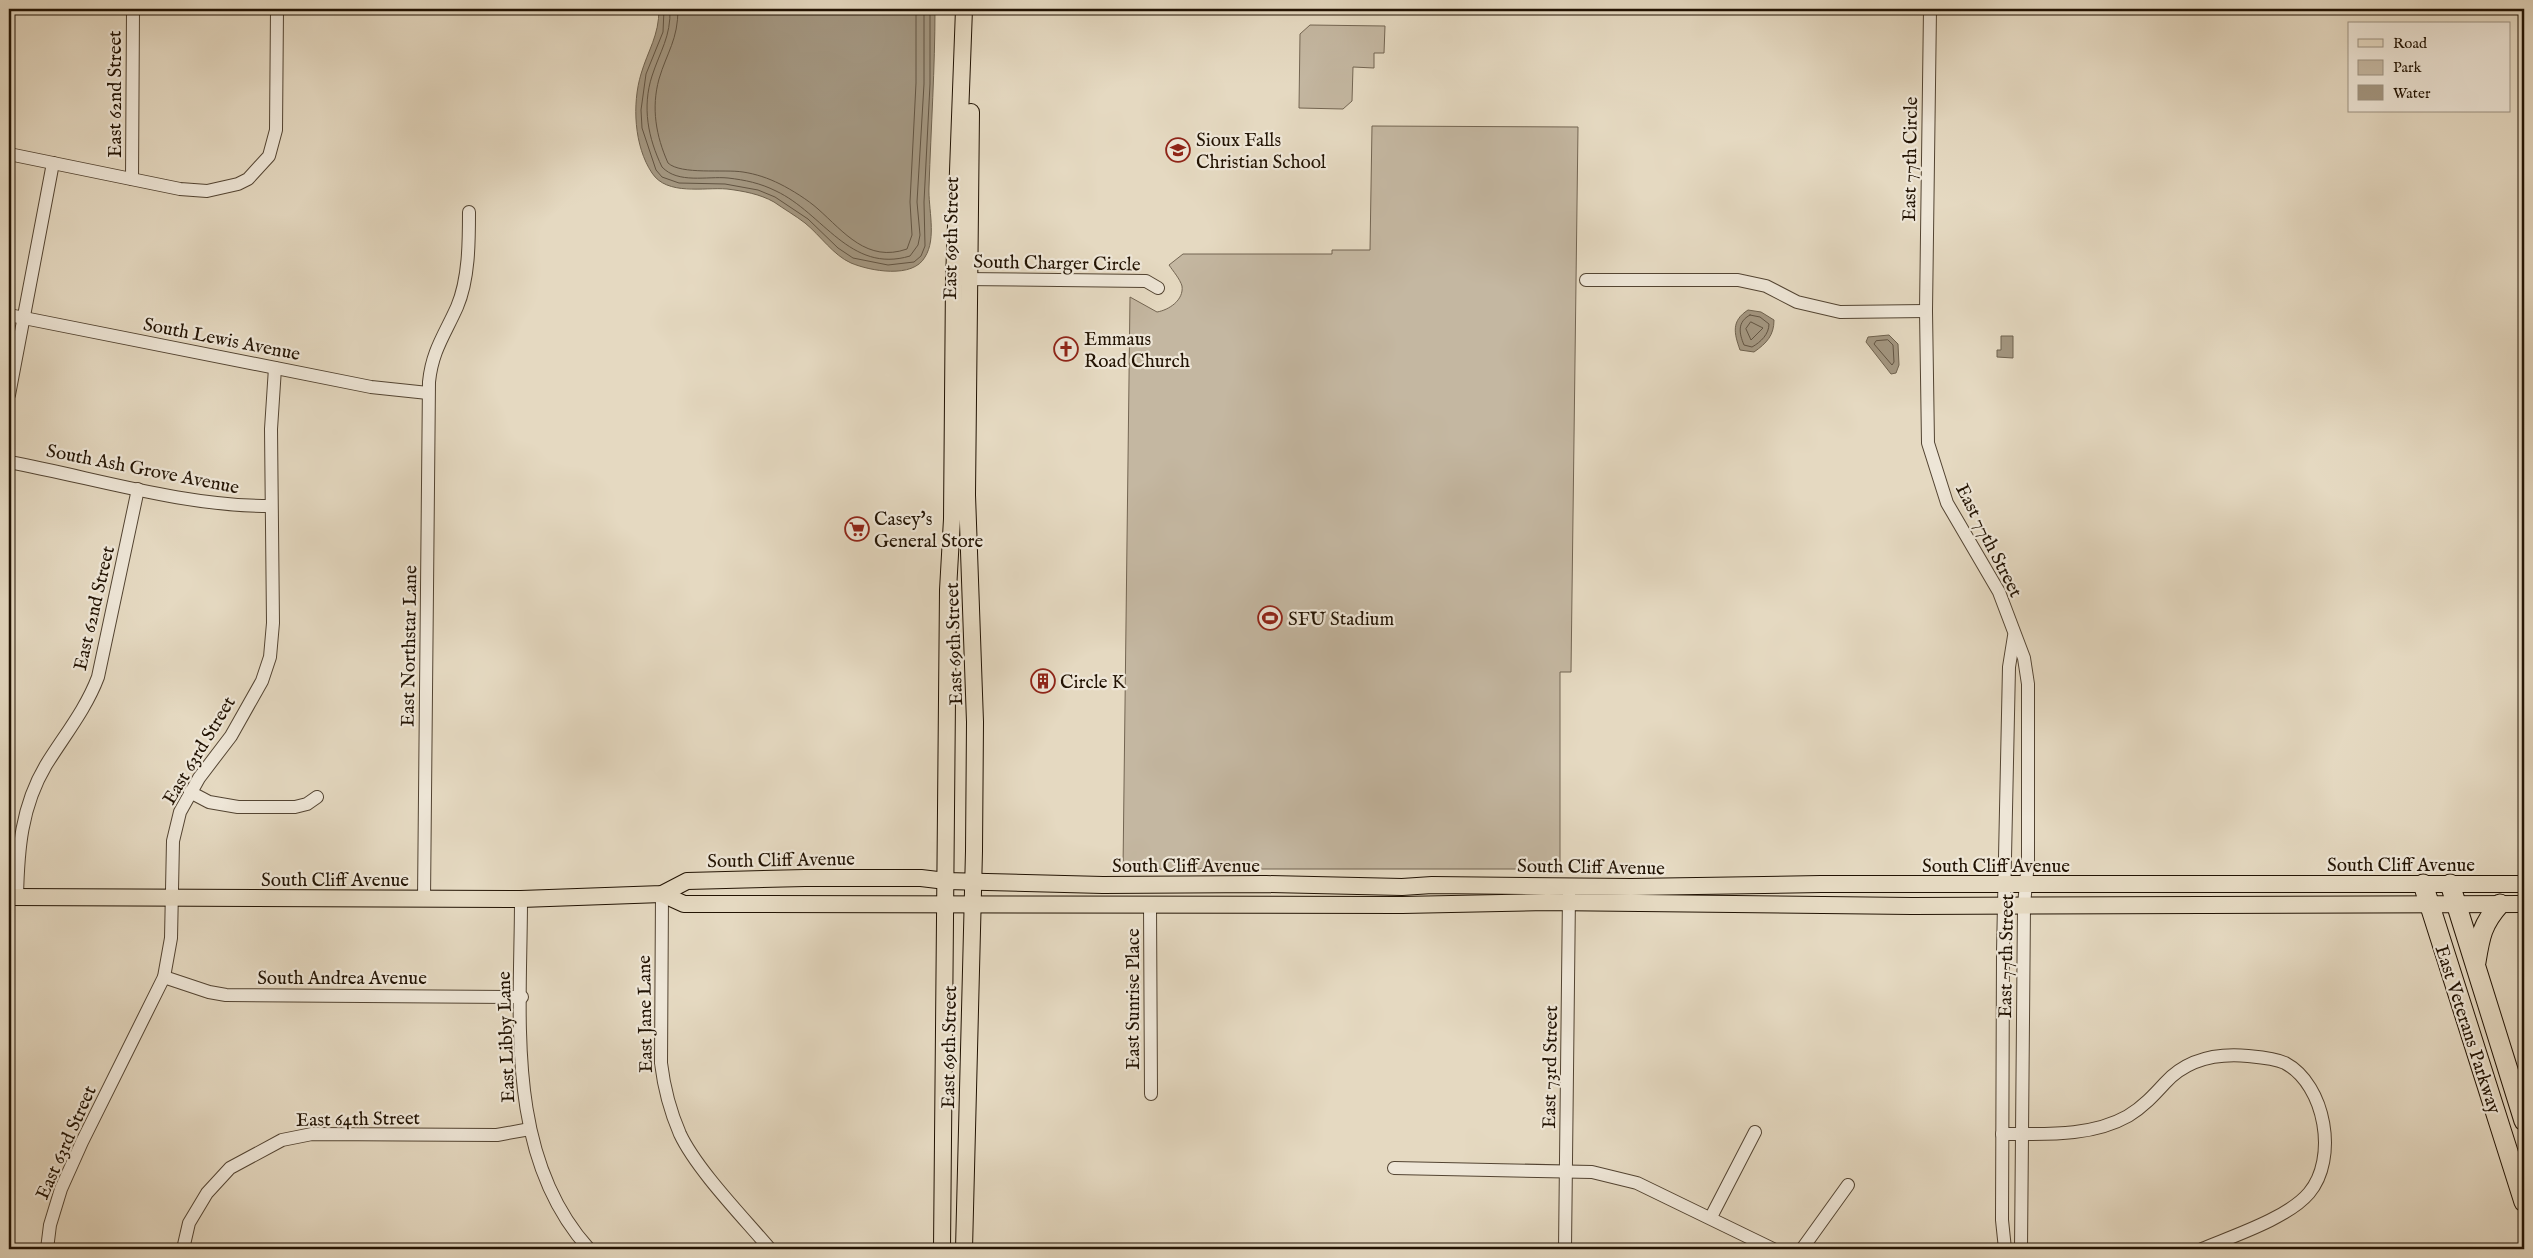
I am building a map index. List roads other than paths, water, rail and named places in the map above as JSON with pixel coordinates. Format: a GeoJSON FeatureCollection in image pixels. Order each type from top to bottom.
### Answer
{"type":"FeatureCollection","features":[{"type":"Feature","properties":{"kind":"highway","name":"East Veterans Parkway"},"geometry":{"type":"LineString","coordinates":[[2423,884],[2524,1202]]}},
{"type":"Feature","properties":{"kind":"highway","name":"East Veterans Parkway"},"geometry":{"type":"LineString","coordinates":[[2450,884],[2524,1121]]}},
{"type":"Feature","properties":{"kind":"highway"},"geometry":{"type":"LineString","coordinates":[[2475,966],[2480,934],[2488,917],[2500,904]]}},
{"type":"Feature","properties":{"kind":"main road","name":"East 69th Street"},"geometry":{"type":"LineString","coordinates":[[942,1249],[946,881],[945,762],[952,519],[971,106],[964,37],[964,9]]}},
{"type":"Feature","properties":{"kind":"main road","name":"East 69th Street"},"geometry":{"type":"LineString","coordinates":[[962,279],[966,495],[975,671],[973,882],[964,1249]]}},
{"type":"Feature","properties":{"kind":"main road","name":"South Cliff Avenue"},"geometry":{"type":"LineString","coordinates":[[13,897],[521,899],[662,894],[687,881],[815,878],[922,878],[973,882],[1402,887],[1432,885],[1648,887],[2524,884]]}},
{"type":"Feature","properties":{"kind":"main road","name":"South Cliff Avenue"},"geometry":{"type":"LineString","coordinates":[[662,894],[684,904],[2524,904]]}},
{"type":"Feature","properties":{"kind":"street","name":"East 62nd Street"},"geometry":{"type":"LineString","coordinates":[[132,179],[133,9]]}},
{"type":"Feature","properties":{"kind":"street"},"geometry":{"type":"LineString","coordinates":[[9,154],[207,192],[238,184],[248,179],[269,156],[276,130],[277,9]]}},
{"type":"Feature","properties":{"kind":"street","name":"East 77th Circle"},"geometry":{"type":"LineString","coordinates":[[1926,311],[1930,9]]}},
{"type":"Feature","properties":{"kind":"street"},"geometry":{"type":"LineString","coordinates":[[9,395],[53,163]]}},
{"type":"Feature","properties":{"kind":"street","name":"East Northstar Lane"},"geometry":{"type":"LineString","coordinates":[[424,899],[428,393],[434,353],[457,306],[461,293],[469,240],[470,212]]}},
{"type":"Feature","properties":{"kind":"street","name":"South Charger Circle"},"geometry":{"type":"LineString","coordinates":[[962,279],[1146,280],[1158,288]]}},
{"type":"Feature","properties":{"kind":"street"},"geometry":{"type":"LineString","coordinates":[[1586,280],[1738,280],[1766,286],[1797,302],[1840,312],[1926,311]]}},
{"type":"Feature","properties":{"kind":"street","name":"East 77th Street"},"geometry":{"type":"LineString","coordinates":[[1926,311],[1928,443],[1947,502],[1999,592],[2014,636],[2024,658],[2028,684],[2028,862],[2024,905],[2021,1249]]}},
{"type":"Feature","properties":{"kind":"street","name":"South Lewis Avenue"},"geometry":{"type":"LineString","coordinates":[[9,315],[371,387],[428,393]]}},
{"type":"Feature","properties":{"kind":"street","name":"East 63rd Street"},"geometry":{"type":"LineString","coordinates":[[47,1249],[50,1225],[61,1189],[82,1142],[164,977],[171,938],[173,841],[180,812],[190,792],[230,736],[262,682],[270,657],[273,623],[270,429],[275,368]]}},
{"type":"Feature","properties":{"kind":"street","name":"South Ash Grove Avenue"},"geometry":{"type":"LineString","coordinates":[[9,462],[138,489],[238,506],[270,506]]}},
{"type":"Feature","properties":{"kind":"street","name":"East 62nd Street"},"geometry":{"type":"LineString","coordinates":[[13,897],[18,850],[25,812],[35,786],[86,703],[98,677],[138,489]]}},
{"type":"Feature","properties":{"kind":"street","name":"East 77th Street"},"geometry":{"type":"LineString","coordinates":[[2005,1249],[2002,1220],[2004,885],[2009,667],[2014,636]]}},
{"type":"Feature","properties":{"kind":"street"},"geometry":{"type":"LineString","coordinates":[[190,792],[209,802],[238,807],[295,807],[307,804],[317,797]]}},
{"type":"Feature","properties":{"kind":"street","name":"East 73rd Street"},"geometry":{"type":"LineString","coordinates":[[1565,1249],[1569,885]]}},
{"type":"Feature","properties":{"kind":"street","name":"East Jane Lane"},"geometry":{"type":"LineString","coordinates":[[662,894],[661,1063],[664,1086],[671,1111],[681,1135],[692,1153],[770,1249]]}},
{"type":"Feature","properties":{"kind":"street","name":"East Libby Lane"},"geometry":{"type":"LineString","coordinates":[[521,899],[522,1069],[530,1130],[538,1159],[582,1247]]}},
{"type":"Feature","properties":{"kind":"street","name":"East Sunrise Place"},"geometry":{"type":"LineString","coordinates":[[1150,904],[1151,1094]]}},
{"type":"Feature","properties":{"kind":"street","name":"South Andrea Avenue"},"geometry":{"type":"LineString","coordinates":[[164,977],[209,992],[226,995],[522,997]]}},
{"type":"Feature","properties":{"kind":"street"},"geometry":{"type":"LineString","coordinates":[[2002,1134],[2079,1132],[2108,1125],[2130,1115],[2149,1101],[2180,1069],[2196,1060],[2216,1056],[2246,1056],[2284,1063],[2302,1076],[2315,1099],[2325,1130],[2326,1153],[2322,1172],[2310,1192],[2294,1208],[2202,1249]]}},
{"type":"Feature","properties":{"kind":"street","name":"East 64th Street"},"geometry":{"type":"LineString","coordinates":[[183,1249],[190,1223],[207,1192],[230,1168],[282,1140],[312,1134],[497,1135],[530,1130]]}},
{"type":"Feature","properties":{"kind":"street"},"geometry":{"type":"LineString","coordinates":[[1711,1218],[1755,1132]]}},
{"type":"Feature","properties":{"kind":"street"},"geometry":{"type":"LineString","coordinates":[[1394,1168],[1592,1172],[1638,1183],[1774,1249]]}},
{"type":"Feature","properties":{"kind":"street"},"geometry":{"type":"LineString","coordinates":[[1802,1249],[1848,1185]]}},
{"type":"Feature","properties":{"kind":"water"},"geometry":{"type":"Polygon","coordinates":[[[659,9],[935,9],[929,187],[931,241],[925,257],[919,264],[901,271],[869,269],[859,266],[838,255],[805,223],[769,199],[751,193],[727,189],[676,188],[659,180],[652,173],[641,150],[636,125],[636,98],[641,74],[655,35],[659,19],[659,9]]]}},
{"type":"Feature","properties":{"kind":"water"},"geometry":{"type":"Polygon","coordinates":[[[1748,310],[1761,312],[1774,320],[1773,330],[1769,338],[1754,352],[1740,350],[1735,333],[1736,323],[1748,310]]]}},
{"type":"Feature","properties":{"kind":"water"},"geometry":{"type":"Polygon","coordinates":[[[1889,335],[1898,344],[1899,365],[1896,373],[1891,374],[1866,342],[1868,337],[1889,335]]]}},
{"type":"Feature","properties":{"kind":"water"},"geometry":{"type":"Polygon","coordinates":[[[2001,336],[2013,336],[2013,358],[1997,357],[1997,350],[2001,350],[2001,336]]]}},
{"type":"Feature","properties":{"kind":"place","name":"Sioux Falls Christian School"},"geometry":{"type":"Point","coordinates":[1178,150]}},
{"type":"Feature","properties":{"kind":"place","name":"Emmaus Road Church"},"geometry":{"type":"Point","coordinates":[1066,349]}},
{"type":"Feature","properties":{"kind":"place","name":"Casey's General Store"},"geometry":{"type":"Point","coordinates":[857,529]}},
{"type":"Feature","properties":{"kind":"place","name":"SFU Stadium"},"geometry":{"type":"Point","coordinates":[1270,618]}},
{"type":"Feature","properties":{"kind":"place","name":"Circle K"},"geometry":{"type":"Point","coordinates":[1043,681]}}]}
